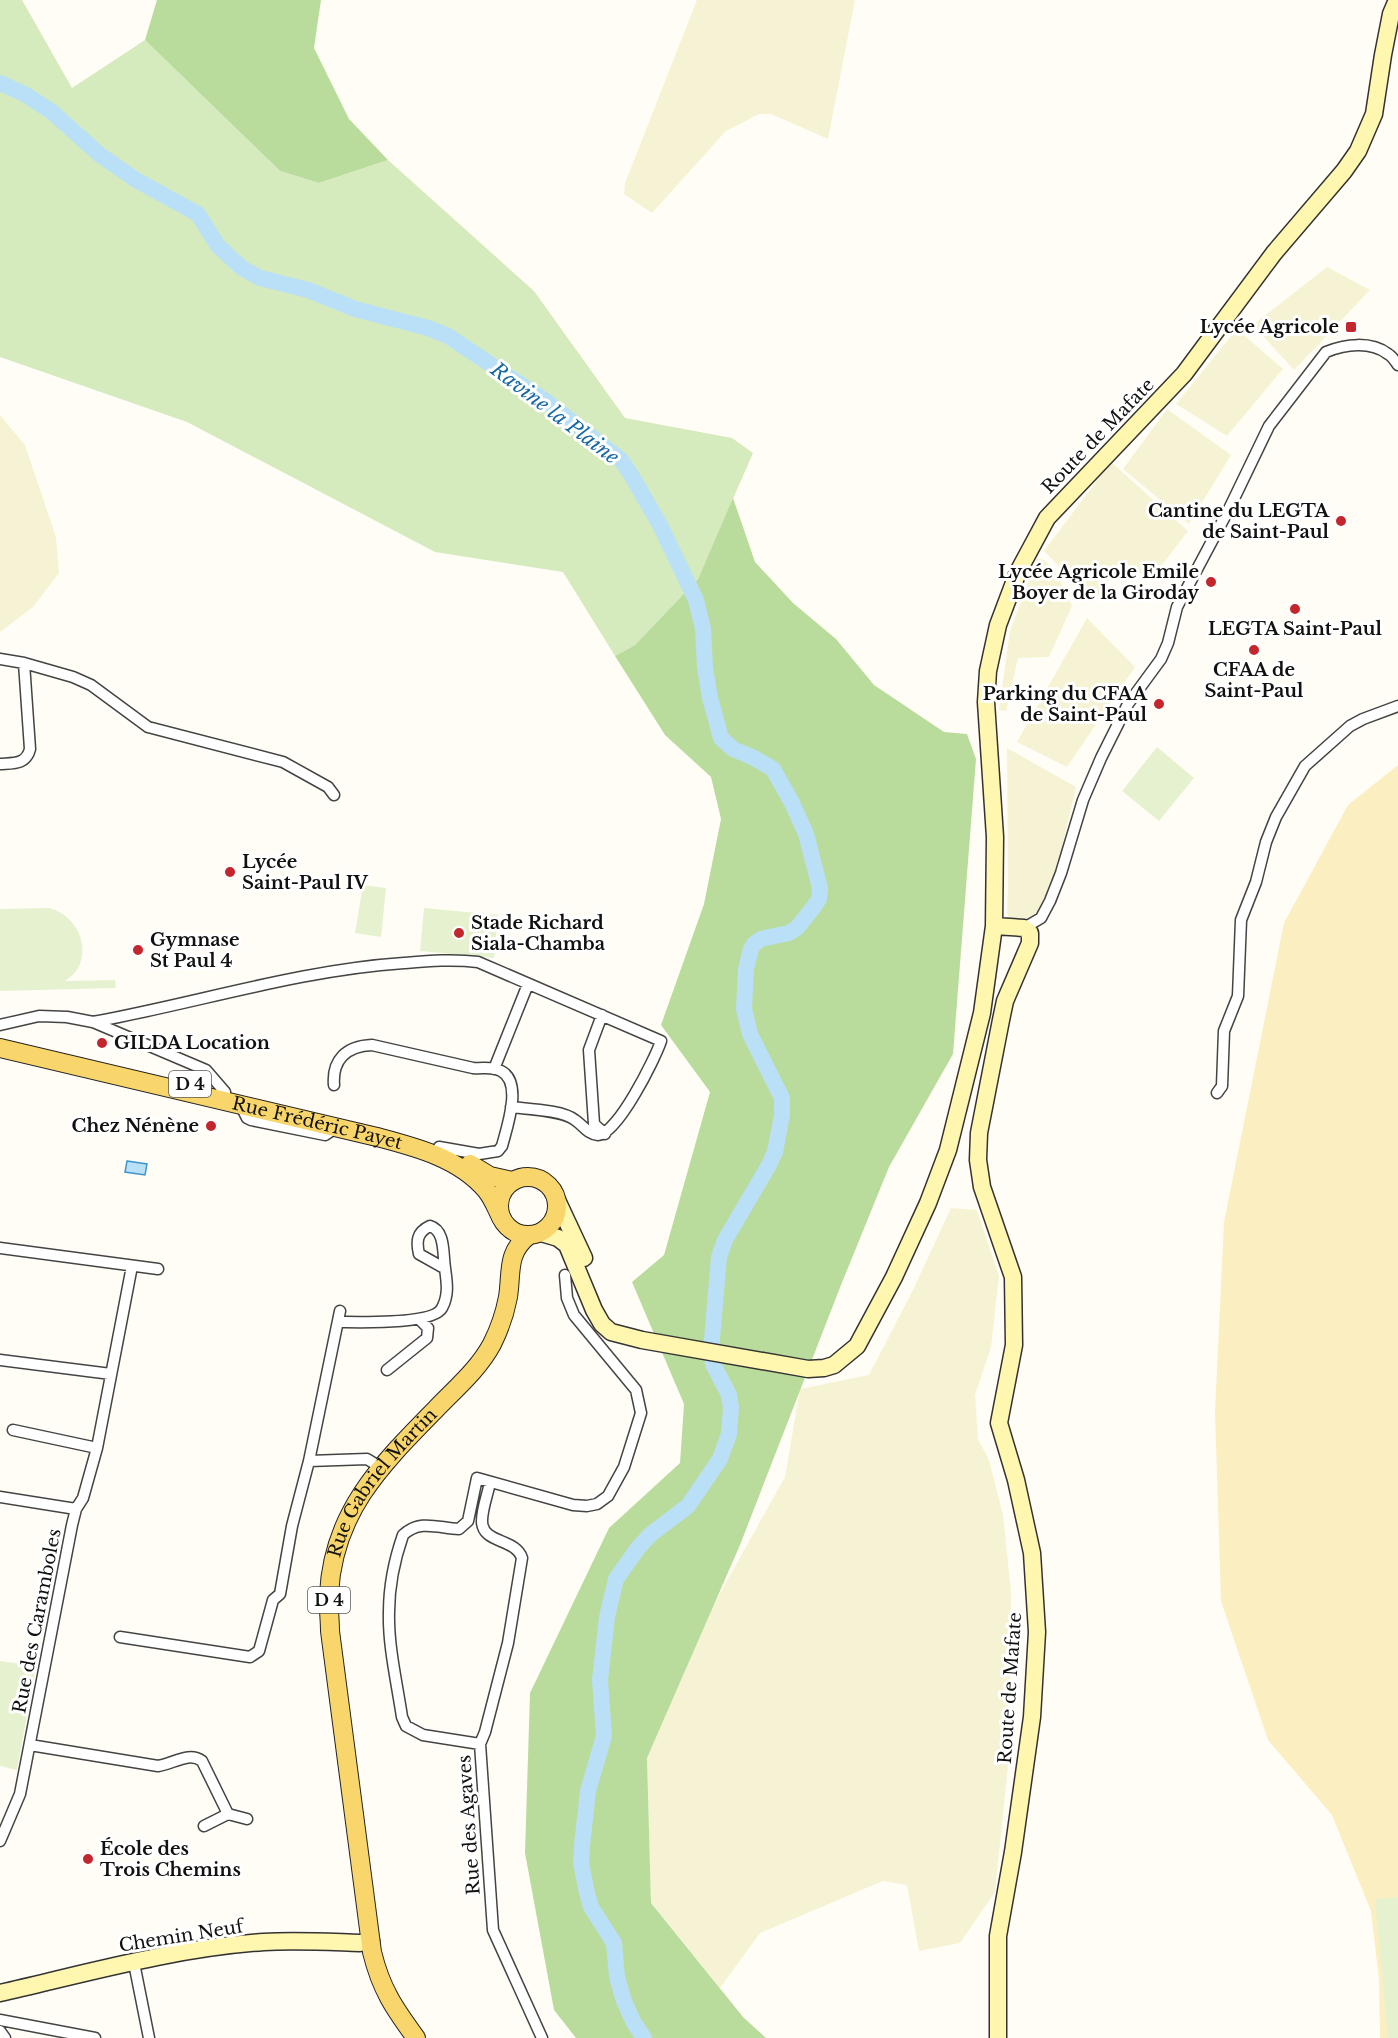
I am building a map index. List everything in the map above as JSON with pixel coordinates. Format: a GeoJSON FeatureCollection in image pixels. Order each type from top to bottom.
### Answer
{"type":"FeatureCollection","features":[{"type":"Feature","properties":{"kind":"main road","name":"Route de Mafate"},"geometry":{"type":"LineString","coordinates":[[535,1234],[563,1241],[566,1269],[602,1324],[611,1332],[795,1367],[824,1368],[834,1365],[857,1347],[894,1277],[948,1150],[982,1013],[994,926],[995,837],[986,702],[988,671],[995,636],[1018,572],[1047,518],[1184,374],[1274,254],[1358,151],[1374,114],[1391,14],[1397,0]]}},
{"type":"Feature","properties":{"kind":"main road"},"geometry":{"type":"LineString","coordinates":[[994,926],[1024,928]]}},
{"type":"Feature","properties":{"kind":"main road","name":"Route de Mafate"},"geometry":{"type":"LineString","coordinates":[[998,2038],[998,1936],[1013,1852],[1032,1717],[1038,1632],[1032,1553],[1016,1480],[999,1424],[1014,1345],[1012,1277],[982,1187],[978,1160],[979,1133],[1000,1020],[1005,1001],[1030,944],[1030,933],[1024,928]]}},
{"type":"Feature","properties":{"kind":"main road","name":"Rue Frédéric Payet"},"geometry":{"type":"LineString","coordinates":[[0,1041],[432,1153],[476,1180],[486,1190],[504,1222]]}},
{"type":"Feature","properties":{"kind":"main road","name":"Rue Frédéric Payet"},"geometry":{"type":"LineString","coordinates":[[0,1048],[230,1100],[396,1134],[438,1147],[490,1176],[512,1181]]}},
{"type":"Feature","properties":{"kind":"main road"},"geometry":{"type":"LineString","coordinates":[[556,1198],[558,1205],[555,1219],[549,1228],[535,1234],[518,1233],[504,1222],[499,1209],[500,1198],[512,1181],[522,1177],[533,1177],[543,1181],[551,1188],[556,1198],[579,1245],[606,1312],[621,1332],[634,1338]]}},
{"type":"Feature","properties":{"kind":"main road","name":"Rue Gabriel Martin"},"geometry":{"type":"LineString","coordinates":[[404,2038],[382,2007],[368,1970],[368,1941],[360,1853],[354,1825],[330,1631],[329,1595],[333,1563],[342,1533],[358,1500],[380,1467],[481,1361],[502,1322],[508,1297],[509,1273],[504,1222]]}},
{"type":"Feature","properties":{"kind":"main road","name":"Rue Gabriel Martin"},"geometry":{"type":"LineString","coordinates":[[509,1273],[514,1250],[535,1234]]}},
{"type":"Feature","properties":{"kind":"main road","name":"Rue Gabriel Martin"},"geometry":{"type":"LineString","coordinates":[[368,1941],[383,1988],[416,2038]]}},
{"type":"Feature","properties":{"kind":"main road","name":"Chemin Neuf"},"geometry":{"type":"LineString","coordinates":[[0,1993],[189,1951],[264,1942],[368,1941]]}},
{"type":"Feature","properties":{"kind":"street"},"geometry":{"type":"LineString","coordinates":[[1024,928],[1041,918],[1050,901],[1083,800],[1101,758],[1128,704],[1161,659],[1177,607],[1229,509],[1269,426],[1326,352],[1351,345],[1376,348],[1389,354],[1398,365]]}},
{"type":"Feature","properties":{"kind":"street"},"geometry":{"type":"LineString","coordinates":[[0,659],[24,663],[73,677],[91,685],[148,727],[283,762],[328,787],[334,795]]}},
{"type":"Feature","properties":{"kind":"street"},"geometry":{"type":"LineString","coordinates":[[0,764],[22,761],[30,749],[24,663]]}},
{"type":"Feature","properties":{"kind":"street"},"geometry":{"type":"LineString","coordinates":[[1217,1093],[1222,1086],[1224,1031],[1238,996],[1241,920],[1256,882],[1266,842],[1276,817],[1305,766],[1355,723],[1398,706]]}},
{"type":"Feature","properties":{"kind":"street"},"geometry":{"type":"LineString","coordinates":[[93,1022],[323,972],[369,965],[456,959],[478,962],[602,1015],[661,1041],[657,1053],[628,1105],[605,1134],[594,1134],[591,1128],[589,1050],[602,1015]]}},
{"type":"Feature","properties":{"kind":"street"},"geometry":{"type":"LineString","coordinates":[[494,1069],[528,984]]}},
{"type":"Feature","properties":{"kind":"street"},"geometry":{"type":"LineString","coordinates":[[0,1032],[4,1024],[39,1016],[93,1022],[206,1070],[230,1100]]}},
{"type":"Feature","properties":{"kind":"street"},"geometry":{"type":"LineString","coordinates":[[334,1085],[333,1072],[340,1059],[352,1050],[366,1045],[473,1068],[503,1071],[513,1084],[511,1107],[502,1146],[498,1151],[478,1154],[438,1147]]}},
{"type":"Feature","properties":{"kind":"street"},"geometry":{"type":"LineString","coordinates":[[511,1107],[564,1115],[591,1128]]}},
{"type":"Feature","properties":{"kind":"street"},"geometry":{"type":"LineString","coordinates":[[480,1743],[423,1735],[406,1726],[402,1717],[389,1611],[393,1580],[403,1535],[408,1530],[424,1524],[459,1529],[468,1521],[477,1478],[558,1502],[587,1506],[597,1504],[608,1496],[624,1467],[641,1413],[636,1390],[574,1315],[567,1298],[566,1269],[579,1245]]}},
{"type":"Feature","properties":{"kind":"street"},"geometry":{"type":"LineString","coordinates":[[0,1248],[158,1269]]}},
{"type":"Feature","properties":{"kind":"street","name":"Rue des Caramboles"},"geometry":{"type":"LineString","coordinates":[[0,1841],[20,1794],[76,1509],[82,1498],[97,1448],[132,1266]]}},
{"type":"Feature","properties":{"kind":"street"},"geometry":{"type":"LineString","coordinates":[[338,1323],[420,1320],[432,1317],[442,1309],[448,1287],[444,1268]]}},
{"type":"Feature","properties":{"kind":"street"},"geometry":{"type":"LineString","coordinates":[[120,1637],[250,1657],[259,1651],[273,1600],[280,1594],[292,1526],[309,1461],[340,1311]]}},
{"type":"Feature","properties":{"kind":"street"},"geometry":{"type":"LineString","coordinates":[[387,1370],[427,1338],[428,1328],[420,1320]]}},
{"type":"Feature","properties":{"kind":"street"},"geometry":{"type":"LineString","coordinates":[[0,1360],[111,1374]]}},
{"type":"Feature","properties":{"kind":"street"},"geometry":{"type":"LineString","coordinates":[[13,1430],[97,1448]]}},
{"type":"Feature","properties":{"kind":"street"},"geometry":{"type":"LineString","coordinates":[[309,1461],[367,1459],[380,1467]]}},
{"type":"Feature","properties":{"kind":"street","name":"Rue des Agaves"},"geometry":{"type":"LineString","coordinates":[[490,1482],[482,1519],[483,1529],[489,1535],[515,1547],[520,1551],[522,1558],[508,1643],[485,1732],[480,1743],[493,1930],[542,2038]]}},
{"type":"Feature","properties":{"kind":"street","name":"Rue des Caramboles"},"geometry":{"type":"LineString","coordinates":[[0,1497],[76,1509]]}},
{"type":"Feature","properties":{"kind":"street"},"geometry":{"type":"LineString","coordinates":[[30,1745],[158,1766],[190,1756],[197,1757],[202,1761],[228,1814]]}},
{"type":"Feature","properties":{"kind":"street"},"geometry":{"type":"LineString","coordinates":[[204,1826],[228,1814],[247,1819]]}},
{"type":"Feature","properties":{"kind":"street"},"geometry":{"type":"LineString","coordinates":[[134,1963],[149,2038]]}},
{"type":"Feature","properties":{"kind":"street"},"geometry":{"type":"LineString","coordinates":[[0,2020],[95,2038]]}},
{"type":"Feature","properties":{"kind":"street"},"geometry":{"type":"LineString","coordinates":[[0,2031],[5,2038]]}},
{"type":"Feature","properties":{"kind":"shaded area"},"geometry":{"type":"Polygon","coordinates":[[[697,0],[855,0],[828,139],[771,114],[759,114],[726,131],[652,213],[624,194],[625,183],[697,0]]]}},
{"type":"Feature","properties":{"kind":"shaded area"},"geometry":{"type":"Polygon","coordinates":[[[1327,267],[1370,290],[1294,370],[1253,325],[1327,267]]]}},
{"type":"Feature","properties":{"kind":"shaded area"},"geometry":{"type":"Polygon","coordinates":[[[1237,329],[1283,369],[1227,436],[1176,404],[1237,329]]]}},
{"type":"Feature","properties":{"kind":"shaded area"},"geometry":{"type":"Polygon","coordinates":[[[1167,409],[1231,455],[1189,524],[1123,469],[1167,409]]]}},
{"type":"Feature","properties":{"kind":"shaded area"},"geometry":{"type":"Polygon","coordinates":[[[0,415],[25,445],[56,537],[59,573],[33,607],[0,632],[0,415]]]}},
{"type":"Feature","properties":{"kind":"shaded area"},"geometry":{"type":"Polygon","coordinates":[[[1111,462],[1188,531],[1152,578],[1119,565],[1094,602],[1044,551],[1111,462]]]}},
{"type":"Feature","properties":{"kind":"shaded area"},"geometry":{"type":"Polygon","coordinates":[[[1037,558],[1044,560],[1056,572],[1072,606],[1049,657],[1018,658],[1006,711],[999,710],[1010,631],[1037,558]]]}},
{"type":"Feature","properties":{"kind":"shaded area"},"geometry":{"type":"Polygon","coordinates":[[[1087,618],[1135,667],[1067,767],[1017,742],[1087,618]]]}},
{"type":"Feature","properties":{"kind":"shaded area"},"geometry":{"type":"Polygon","coordinates":[[[1007,748],[1076,787],[1060,856],[1038,914],[1030,921],[1022,922],[1009,918],[1007,913],[1007,748]]]}},
{"type":"Feature","properties":{"kind":"shaded area"},"geometry":{"type":"Polygon","coordinates":[[[951,1208],[977,1210],[999,1276],[991,1347],[975,1395],[978,1439],[989,1460],[1003,1515],[1011,1592],[1010,1700],[1000,1736],[1008,1765],[995,1892],[960,1943],[919,1951],[907,1885],[883,1881],[760,1933],[720,1988],[651,1903],[647,1758],[714,1604],[785,1477],[800,1389],[869,1375],[912,1292],[951,1208]]]}},
{"type":"Feature","properties":{"kind":"green space"},"geometry":{"type":"Polygon","coordinates":[[[0,0],[22,0],[72,88],[145,40],[280,171],[319,183],[388,160],[534,291],[625,418],[732,438],[753,453],[698,579],[635,645],[615,656],[563,572],[435,552],[187,422],[0,357],[0,0]]]}},
{"type":"Feature","properties":{"kind":"green space"},"geometry":{"type":"Polygon","coordinates":[[[157,0],[321,0],[314,48],[349,119],[388,160],[319,183],[280,171],[145,40],[157,0]]]}},
{"type":"Feature","properties":{"kind":"green space"},"geometry":{"type":"Polygon","coordinates":[[[733,498],[755,562],[793,603],[836,639],[874,685],[944,732],[967,734],[976,759],[953,1054],[889,1167],[740,1545],[647,1758],[651,1903],[743,2017],[766,2038],[576,2038],[554,2010],[525,1853],[530,1693],[609,1528],[680,1463],[684,1404],[632,1282],[664,1255],[710,1092],[661,1025],[704,904],[721,819],[711,777],[665,735],[615,656],[635,645],[698,579],[733,498]]]}},
{"type":"Feature","properties":{"kind":"green space"},"geometry":{"type":"Polygon","coordinates":[[[1157,747],[1194,778],[1159,821],[1122,791],[1157,747]]]}},
{"type":"Feature","properties":{"kind":"green space"},"geometry":{"type":"Polygon","coordinates":[[[363,885],[386,888],[381,937],[355,933],[363,885]]]}},
{"type":"Feature","properties":{"kind":"green space"},"geometry":{"type":"Polygon","coordinates":[[[49,908],[66,916],[73,923],[81,940],[82,958],[74,974],[65,981],[115,980],[116,988],[0,991],[0,909],[49,908]]]}},
{"type":"Feature","properties":{"kind":"green space","name":"Stade Richard Siala-Chamba"},"geometry":{"type":"Polygon","coordinates":[[[424,908],[498,915],[494,958],[420,951],[424,908]]]}},
{"type":"Feature","properties":{"kind":"green space"},"geometry":{"type":"Polygon","coordinates":[[[0,1661],[36,1666],[17,1770],[0,1766],[0,1661]]]}},
{"type":"Feature","properties":{"kind":"green space"},"geometry":{"type":"Polygon","coordinates":[[[1398,1897],[1398,2038],[1388,2038],[1375,1899],[1398,1897]]]}},
{"type":"Feature","properties":{"kind":"sand"},"geometry":{"type":"Polygon","coordinates":[[[1398,765],[1398,2038],[1380,2038],[1379,1979],[1371,1911],[1332,1815],[1268,1740],[1221,1601],[1215,1412],[1224,1222],[1284,923],[1348,805],[1398,765]]]}},
{"type":"Feature","properties":{"kind":"water"},"geometry":{"type":"Polygon","coordinates":[[[127,1161],[147,1164],[145,1175],[125,1172],[127,1161]]]}},
{"type":"Feature","properties":{"kind":"waterway","name":"Ravine la Plaine"},"geometry":{"type":"LineString","coordinates":[[0,83],[26,95],[52,112],[100,155],[136,180],[198,214],[218,246],[242,268],[260,278],[308,290],[355,309],[428,328],[448,336],[547,402],[621,460],[660,525],[696,600],[703,629],[705,668],[710,698],[721,738],[733,749],[773,769],[806,834],[820,888],[819,899],[797,928],[789,933],[761,939],[754,944],[746,969],[744,1009],[750,1034],[782,1098],[782,1115],[775,1152],[725,1240],[719,1257],[711,1351],[713,1364],[729,1395],[731,1408],[729,1434],[720,1459],[688,1506],[651,1534],[616,1579],[607,1617],[600,1680],[604,1736],[588,1791],[581,1863],[591,1907],[614,1943],[617,1977],[624,2001],[644,2038]]}},
{"type":"Feature","properties":{"kind":"place","name":"Lycée Agricole"},"geometry":{"type":"Point","coordinates":[1351,327]}},
{"type":"Feature","properties":{"kind":"place","name":"Cantine du LEGTA de Saint-Paul"},"geometry":{"type":"Point","coordinates":[1341,521]}},
{"type":"Feature","properties":{"kind":"place","name":"Lycée Agricole Emile Boyer de la Giroday"},"geometry":{"type":"Point","coordinates":[1211,582]}},
{"type":"Feature","properties":{"kind":"place","name":"LEGTA Saint-Paul"},"geometry":{"type":"Point","coordinates":[1295,609]}},
{"type":"Feature","properties":{"kind":"place","name":"CFAA de Saint-Paul"},"geometry":{"type":"Point","coordinates":[1254,650]}},
{"type":"Feature","properties":{"kind":"place","name":"Parking du CFAA de Saint-Paul"},"geometry":{"type":"Point","coordinates":[1159,704]}},
{"type":"Feature","properties":{"kind":"place","name":"Lycée Saint-Paul IV"},"geometry":{"type":"Point","coordinates":[230,872]}},
{"type":"Feature","properties":{"kind":"place","name":"Stade Richard Siala-Chamba"},"geometry":{"type":"Point","coordinates":[459,933]}},
{"type":"Feature","properties":{"kind":"place","name":"Gymnase St Paul 4"},"geometry":{"type":"Point","coordinates":[138,950]}},
{"type":"Feature","properties":{"kind":"place","name":"GILDA Location"},"geometry":{"type":"Point","coordinates":[102,1043]}},
{"type":"Feature","properties":{"kind":"place","name":"Chez Nénène"},"geometry":{"type":"Point","coordinates":[211,1126]}},
{"type":"Feature","properties":{"kind":"place","name":"École des Trois Chemins"},"geometry":{"type":"Point","coordinates":[88,1859]}}]}
